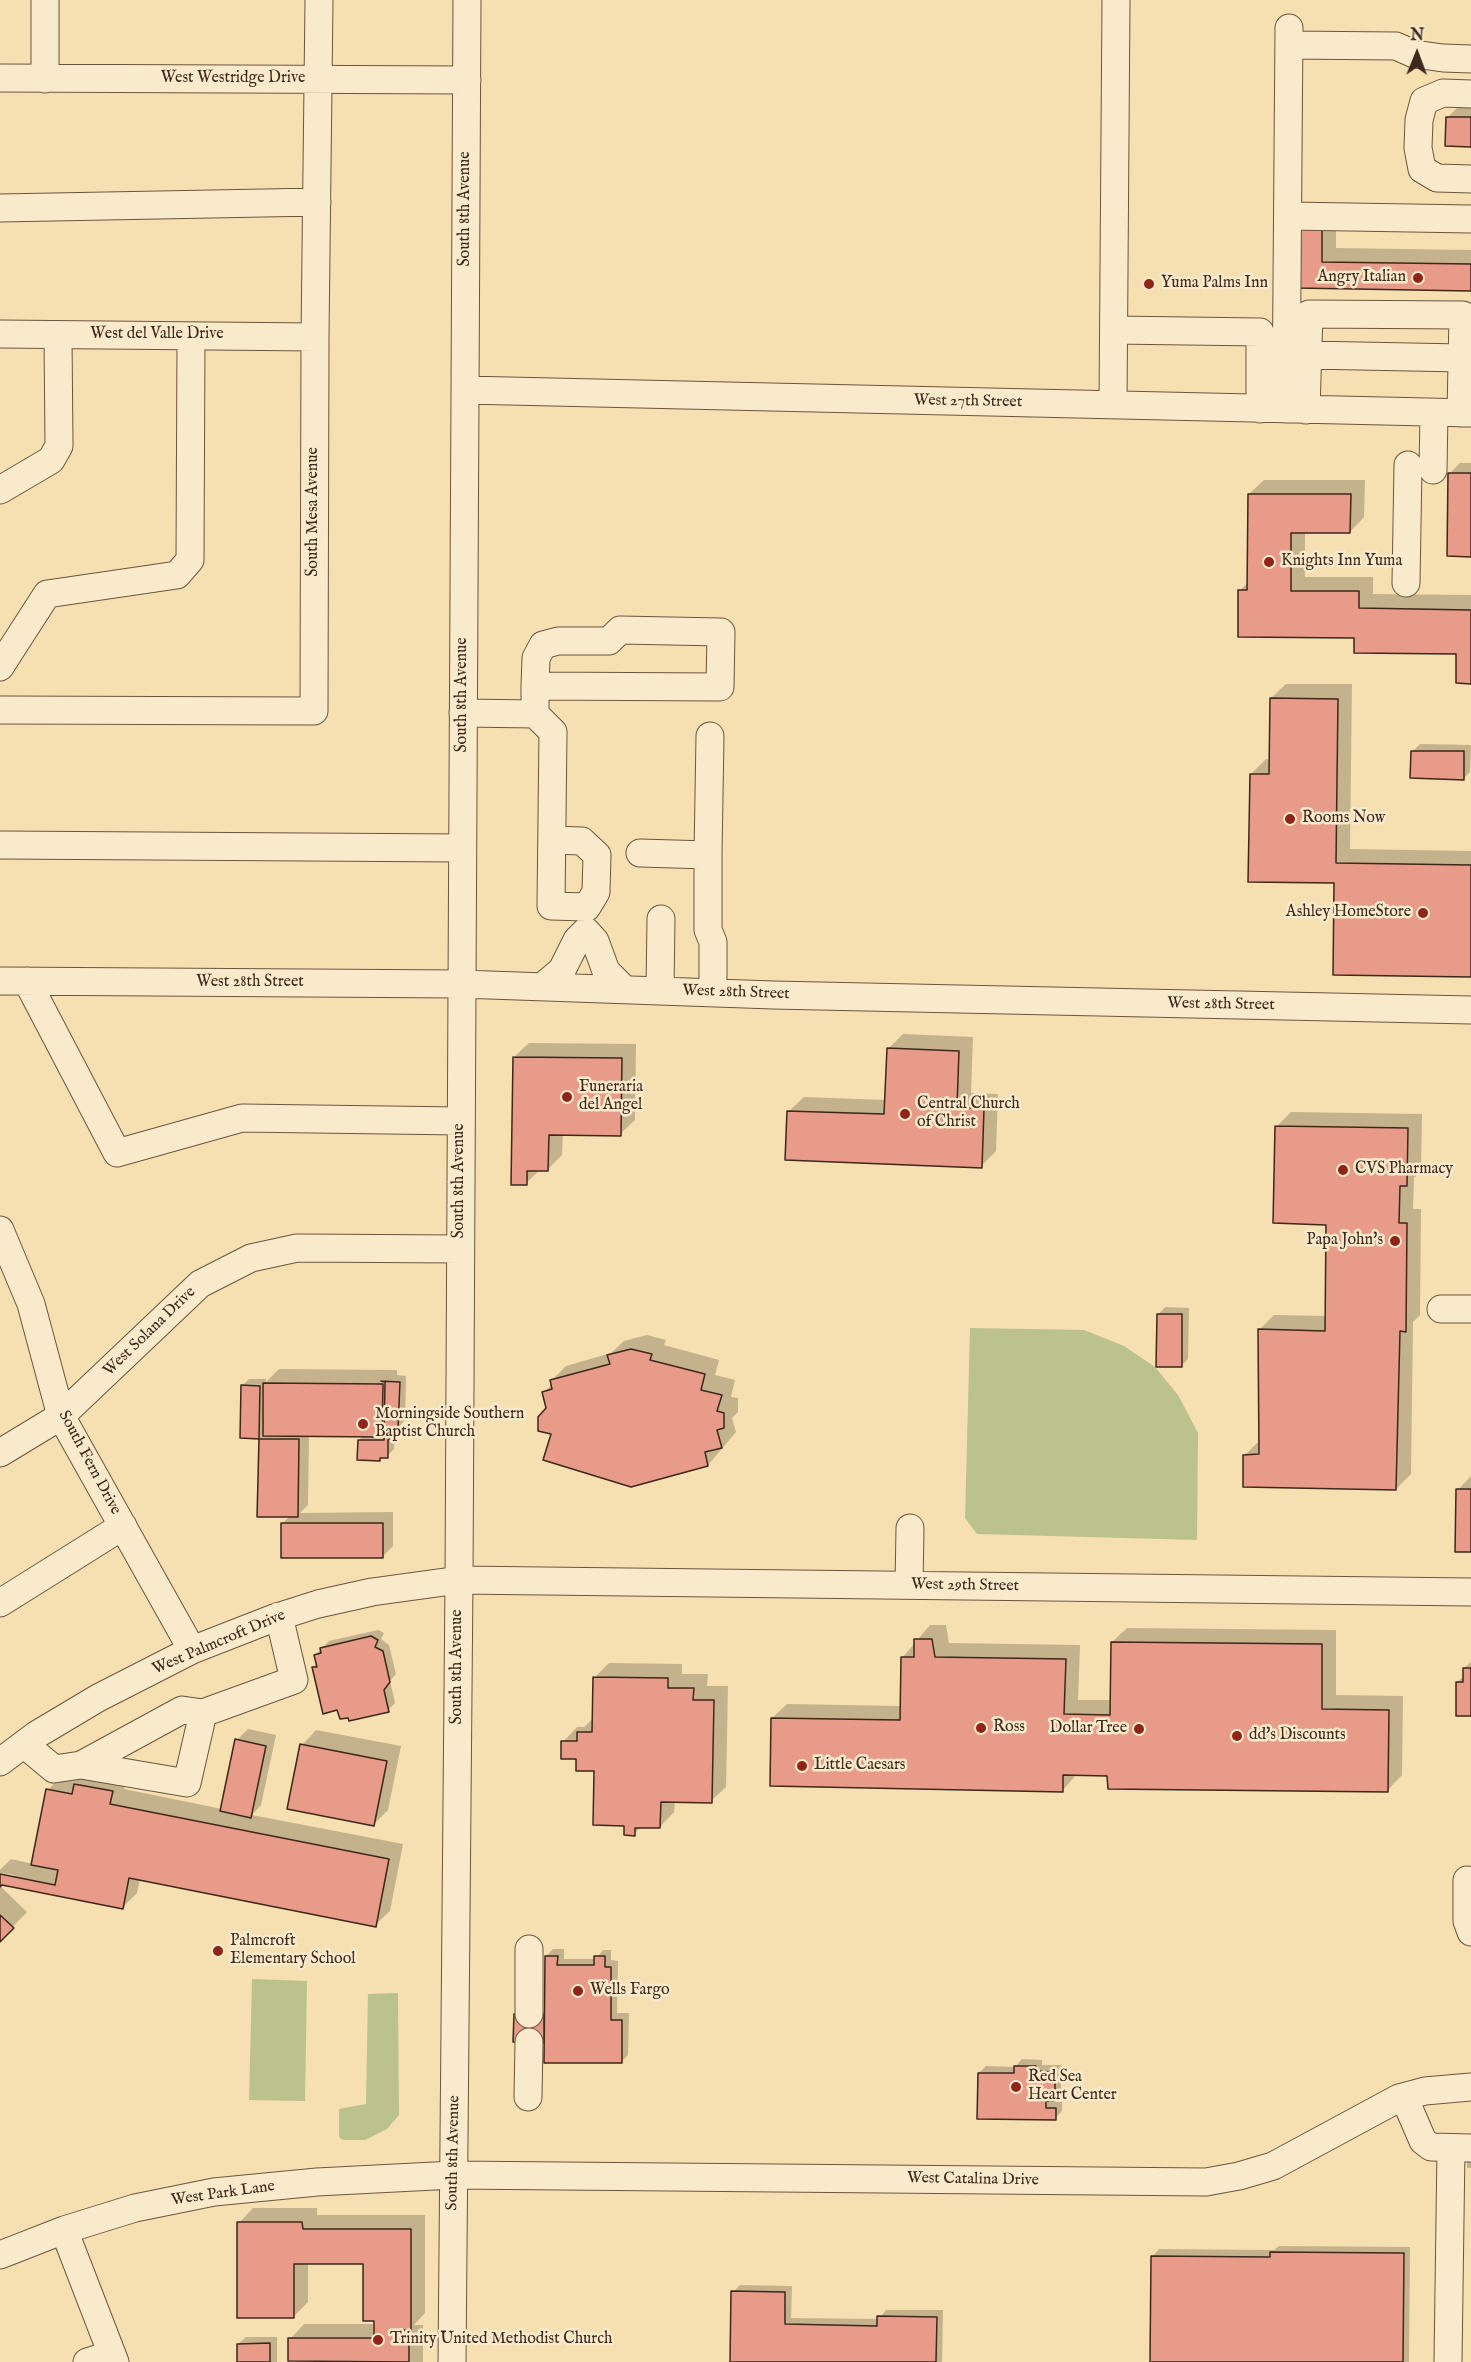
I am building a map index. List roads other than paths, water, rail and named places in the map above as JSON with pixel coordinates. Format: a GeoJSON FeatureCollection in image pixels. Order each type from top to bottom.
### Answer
{"type":"FeatureCollection","features":[{"type":"Feature","properties":{"kind":"street"},"geometry":{"type":"LineString","coordinates":[[45,0],[45,79]]}},
{"type":"Feature","properties":{"kind":"street","name":"South Mesa Avenue"},"geometry":{"type":"LineString","coordinates":[[0,710],[314,711],[319,0]]}},
{"type":"Feature","properties":{"kind":"street","name":"South 8th Avenue"},"geometry":{"type":"LineString","coordinates":[[452,2362],[459,1580],[467,0]]}},
{"type":"Feature","properties":{"kind":"street"},"geometry":{"type":"LineString","coordinates":[[1113,405],[1116,0]]}},
{"type":"Feature","properties":{"kind":"street"},"geometry":{"type":"LineString","coordinates":[[1284,409],[1289,216],[1289,36],[1396,46],[1414,54],[1471,59]]}},
{"type":"Feature","properties":{"kind":"street","name":"West Westridge Drive"},"geometry":{"type":"LineString","coordinates":[[0,78],[467,80]]}},
{"type":"Feature","properties":{"kind":"street"},"geometry":{"type":"LineString","coordinates":[[1471,94],[1443,93],[1424,100],[1419,120],[1418,147],[1422,169],[1437,178],[1471,179]]}},
{"type":"Feature","properties":{"kind":"street"},"geometry":{"type":"LineString","coordinates":[[1471,107],[1461,107],[1441,113],[1432,125],[1431,142],[1437,159],[1471,162]]}},
{"type":"Feature","properties":{"kind":"street"},"geometry":{"type":"LineString","coordinates":[[0,208],[317,202]]}},
{"type":"Feature","properties":{"kind":"street"},"geometry":{"type":"LineString","coordinates":[[1289,216],[1471,219]]}},
{"type":"Feature","properties":{"kind":"street"},"geometry":{"type":"LineString","coordinates":[[1284,409],[1308,355],[1309,314],[1463,315],[1462,358],[1466,413]]}},
{"type":"Feature","properties":{"kind":"street"},"geometry":{"type":"LineString","coordinates":[[1114,330],[1260,332],[1284,409]]}},
{"type":"Feature","properties":{"kind":"street","name":"West del Valle Drive"},"geometry":{"type":"LineString","coordinates":[[0,334],[315,337]]}},
{"type":"Feature","properties":{"kind":"street"},"geometry":{"type":"LineString","coordinates":[[0,490],[51,460],[59,446],[58,335]]}},
{"type":"Feature","properties":{"kind":"street"},"geometry":{"type":"LineString","coordinates":[[0,667],[47,594],[177,575],[190,560],[191,336]]}},
{"type":"Feature","properties":{"kind":"street"},"geometry":{"type":"LineString","coordinates":[[1308,355],[1462,358]]}},
{"type":"Feature","properties":{"kind":"street","name":"West 27th Street"},"geometry":{"type":"LineString","coordinates":[[465,390],[1466,413]]}},
{"type":"Feature","properties":{"kind":"street"},"geometry":{"type":"LineString","coordinates":[[1406,583],[1421,468],[1434,413]]}},
{"type":"Feature","properties":{"kind":"street"},"geometry":{"type":"LineString","coordinates":[[535,714],[536,658],[543,645],[558,641],[609,641],[620,630],[721,632],[720,687],[536,686]]}},
{"type":"Feature","properties":{"kind":"street"},"geometry":{"type":"LineString","coordinates":[[463,713],[535,714],[553,732],[551,906],[586,919],[606,971],[624,989]]}},
{"type":"Feature","properties":{"kind":"street"},"geometry":{"type":"LineString","coordinates":[[710,736],[708,930],[713,942],[713,992]]}},
{"type":"Feature","properties":{"kind":"street"},"geometry":{"type":"LineString","coordinates":[[543,986],[562,970],[578,940],[596,892],[597,855],[582,841],[552,840]]}},
{"type":"Feature","properties":{"kind":"street"},"geometry":{"type":"LineString","coordinates":[[0,845],[462,848]]}},
{"type":"Feature","properties":{"kind":"street"},"geometry":{"type":"LineString","coordinates":[[640,854],[708,855]]}},
{"type":"Feature","properties":{"kind":"street"},"geometry":{"type":"LineString","coordinates":[[660,990],[661,919]]}},
{"type":"Feature","properties":{"kind":"street","name":"West 28th Street"},"geometry":{"type":"LineString","coordinates":[[0,981],[461,984],[1471,1010]]}},
{"type":"Feature","properties":{"kind":"street"},"geometry":{"type":"LineString","coordinates":[[27,981],[117,1153],[242,1118],[460,1121]]}},
{"type":"Feature","properties":{"kind":"street","name":"South Fern Drive"},"geometry":{"type":"LineString","coordinates":[[0,1230],[32,1304],[61,1416],[192,1650]]}},
{"type":"Feature","properties":{"kind":"street","name":"West Solana Drive"},"geometry":{"type":"LineString","coordinates":[[0,1453],[61,1416],[200,1284],[251,1258],[297,1248],[460,1249]]}},
{"type":"Feature","properties":{"kind":"street"},"geometry":{"type":"LineString","coordinates":[[1441,1309],[1471,1309]]}},
{"type":"Feature","properties":{"kind":"street"},"geometry":{"type":"LineString","coordinates":[[0,1603],[123,1526]]}},
{"type":"Feature","properties":{"kind":"street"},"geometry":{"type":"LineString","coordinates":[[909,1585],[910,1528]]}},
{"type":"Feature","properties":{"kind":"street","name":"West 29th Street"},"geometry":{"type":"LineString","coordinates":[[459,1580],[1471,1592]]}},
{"type":"Feature","properties":{"kind":"street","name":"West Palmcroft Drive"},"geometry":{"type":"LineString","coordinates":[[0,1762],[36,1735],[98,1698],[192,1650],[279,1616],[318,1604],[372,1592],[459,1580]]}},
{"type":"Feature","properties":{"kind":"street"},"geometry":{"type":"LineString","coordinates":[[81,1765],[182,1710],[203,1713],[294,1680],[279,1616]]}},
{"type":"Feature","properties":{"kind":"street"},"geometry":{"type":"LineString","coordinates":[[25,1745],[54,1769],[81,1765],[187,1783],[203,1713]]}},
{"type":"Feature","properties":{"kind":"street"},"geometry":{"type":"LineString","coordinates":[[1467,1880],[1467,1921],[1471,1932]]}},
{"type":"Feature","properties":{"kind":"street"},"geometry":{"type":"LineString","coordinates":[[529,1949],[529,2014]]}},
{"type":"Feature","properties":{"kind":"street"},"geometry":{"type":"LineString","coordinates":[[528,2097],[529,2042]]}},
{"type":"Feature","properties":{"kind":"street","name":"West Catalina Drive"},"geometry":{"type":"LineString","coordinates":[[454,2175],[1206,2182],[1239,2176],[1273,2166],[1382,2106],[1404,2097],[1425,2091],[1471,2087]]}},
{"type":"Feature","properties":{"kind":"street"},"geometry":{"type":"LineString","coordinates":[[1404,2097],[1423,2141],[1431,2147],[1461,2148],[1463,2251],[1456,2348]]}},
{"type":"Feature","properties":{"kind":"street","name":"West Park Lane"},"geometry":{"type":"LineString","coordinates":[[0,2255],[64,2230],[135,2208],[214,2192],[317,2181],[454,2175]]}},
{"type":"Feature","properties":{"kind":"street"},"geometry":{"type":"LineString","coordinates":[[64,2230],[105,2359]]}},
{"type":"Feature","properties":{"kind":"place","name":"Angry Italian"},"geometry":{"type":"Point","coordinates":[1418,278]}},
{"type":"Feature","properties":{"kind":"place","name":"Yuma Palms Inn"},"geometry":{"type":"Point","coordinates":[1149,284]}},
{"type":"Feature","properties":{"kind":"place","name":"Knights Inn Yuma"},"geometry":{"type":"Point","coordinates":[1269,562]}},
{"type":"Feature","properties":{"kind":"place","name":"Rooms Now"},"geometry":{"type":"Point","coordinates":[1290,819]}},
{"type":"Feature","properties":{"kind":"place","name":"Ashley HomeStore"},"geometry":{"type":"Point","coordinates":[1423,913]}},
{"type":"Feature","properties":{"kind":"place","name":"Funeraria del Angel"},"geometry":{"type":"Point","coordinates":[567,1097]}},
{"type":"Feature","properties":{"kind":"place","name":"Central Church of Christ"},"geometry":{"type":"Point","coordinates":[905,1114]}},
{"type":"Feature","properties":{"kind":"place","name":"CVS Pharmacy"},"geometry":{"type":"Point","coordinates":[1343,1170]}},
{"type":"Feature","properties":{"kind":"place","name":"Papa John's"},"geometry":{"type":"Point","coordinates":[1395,1241]}},
{"type":"Feature","properties":{"kind":"place","name":"Morningside Southern Baptist Church"},"geometry":{"type":"Point","coordinates":[363,1424]}},
{"type":"Feature","properties":{"kind":"place","name":"Ross"},"geometry":{"type":"Point","coordinates":[981,1728]}},
{"type":"Feature","properties":{"kind":"place","name":"Dollar Tree"},"geometry":{"type":"Point","coordinates":[1139,1729]}},
{"type":"Feature","properties":{"kind":"place","name":"dd's Discounts"},"geometry":{"type":"Point","coordinates":[1237,1736]}},
{"type":"Feature","properties":{"kind":"place","name":"Little Caesars"},"geometry":{"type":"Point","coordinates":[802,1766]}},
{"type":"Feature","properties":{"kind":"place","name":"Palmcroft Elementary School"},"geometry":{"type":"Point","coordinates":[218,1951]}},
{"type":"Feature","properties":{"kind":"place","name":"Wells Fargo"},"geometry":{"type":"Point","coordinates":[578,1991]}},
{"type":"Feature","properties":{"kind":"place","name":"Red Sea Heart Center"},"geometry":{"type":"Point","coordinates":[1016,2087]}},
{"type":"Feature","properties":{"kind":"place","name":"Trinity United Methodist Church"},"geometry":{"type":"Point","coordinates":[378,2340]}}]}
